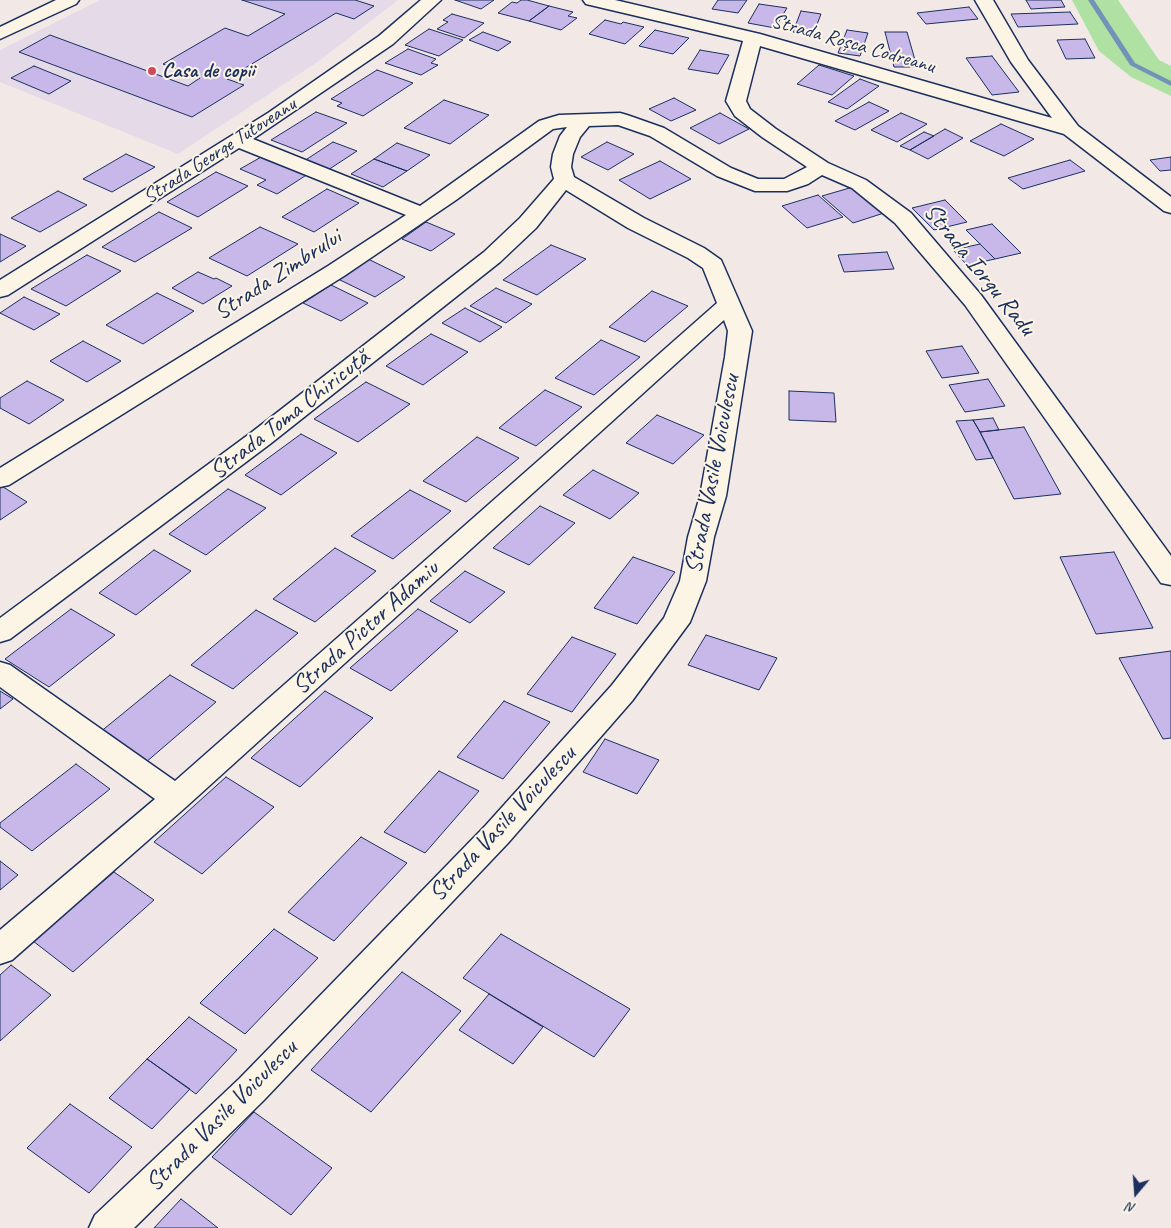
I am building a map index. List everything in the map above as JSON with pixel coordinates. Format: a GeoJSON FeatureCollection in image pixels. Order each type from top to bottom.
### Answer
{"type":"FeatureCollection","features":[{"type":"Feature","properties":{"kind":"street"},"geometry":{"type":"LineString","coordinates":[[0,34],[70,0]]}},
{"type":"Feature","properties":{"kind":"street","name":"Strada George Tutoveanu"},"geometry":{"type":"LineString","coordinates":[[0,290],[238,140],[386,40],[432,0]]}},
{"type":"Feature","properties":{"kind":"street","name":"Strada Roșca Codreanu"},"geometry":{"type":"LineString","coordinates":[[592,0],[753,38],[1071,130]]}},
{"type":"Feature","properties":{"kind":"street"},"geometry":{"type":"LineString","coordinates":[[984,0],[1020,62],[1071,130],[1171,207]]}},
{"type":"Feature","properties":{"kind":"street","name":"Strada Iorgu Radu"},"geometry":{"type":"LineString","coordinates":[[753,38],[736,101],[742,112],[769,133],[821,167],[859,184],[902,218],[967,293],[1171,576]]}},
{"type":"Feature","properties":{"kind":"street"},"geometry":{"type":"LineString","coordinates":[[564,180],[561,167],[565,145],[583,120],[620,119],[639,124],[657,132],[724,172],[755,185],[788,185],[801,180],[821,167]]}},
{"type":"Feature","properties":{"kind":"street","name":"Strada Zimbrului"},"geometry":{"type":"LineString","coordinates":[[0,479],[242,331],[421,214],[546,125],[559,121],[583,120]]}},
{"type":"Feature","properties":{"kind":"street"},"geometry":{"type":"LineString","coordinates":[[238,140],[421,214]]}},
{"type":"Feature","properties":{"kind":"street","name":"Strada Vasile Voiculescu"},"geometry":{"type":"LineString","coordinates":[[108,1228],[252,1089],[497,834],[622,693],[676,622],[693,581],[701,538],[713,496],[740,331],[713,265],[696,253],[636,223],[564,180]]}},
{"type":"Feature","properties":{"kind":"street","name":"Strada Toma Chiricuță"},"geometry":{"type":"LineString","coordinates":[[0,632],[261,438],[484,264],[528,223],[564,180]]}},
{"type":"Feature","properties":{"kind":"street","name":"Strada Pictor Adamiu"},"geometry":{"type":"LineString","coordinates":[[0,950],[176,798],[729,304]]}},
{"type":"Feature","properties":{"kind":"street"},"geometry":{"type":"LineString","coordinates":[[0,672],[176,798]]}},
{"type":"Feature","properties":{"kind":"shaded area","name":"Casa de copii"},"geometry":{"type":"Polygon","coordinates":[[[100,0],[398,0],[319,61],[178,154],[0,82],[0,50],[100,0]]]}},
{"type":"Feature","properties":{"kind":"green space"},"geometry":{"type":"Polygon","coordinates":[[[1072,0],[1118,0],[1159,60],[1171,66],[1171,96],[1131,77],[1099,51],[1072,0]]]}},
{"type":"Feature","properties":{"kind":"building"},"geometry":{"type":"Polygon","coordinates":[[[242,0],[355,0],[374,6],[354,19],[336,13],[227,79],[244,85],[192,117],[19,52],[50,35],[188,86],[200,78],[163,64],[225,28],[248,36],[285,14],[242,0]]]}},
{"type":"Feature","properties":{"kind":"building"},"geometry":{"type":"Polygon","coordinates":[[[455,0],[494,0],[481,9],[455,0]]]}},
{"type":"Feature","properties":{"kind":"building"},"geometry":{"type":"Polygon","coordinates":[[[521,0],[549,6],[529,21],[498,13],[512,2],[517,3],[521,0]]]}},
{"type":"Feature","properties":{"kind":"building"},"geometry":{"type":"Polygon","coordinates":[[[718,0],[747,0],[738,13],[712,9],[718,0]]]}},
{"type":"Feature","properties":{"kind":"building"},"geometry":{"type":"Polygon","coordinates":[[[1026,0],[1061,0],[1065,7],[1031,9],[1026,0]]]}},
{"type":"Feature","properties":{"kind":"building"},"geometry":{"type":"Polygon","coordinates":[[[759,4],[787,8],[775,28],[748,23],[759,4]]]}},
{"type":"Feature","properties":{"kind":"building"},"geometry":{"type":"Polygon","coordinates":[[[549,6],[573,12],[568,16],[577,18],[561,30],[529,21],[549,6]]]}},
{"type":"Feature","properties":{"kind":"building"},"geometry":{"type":"Polygon","coordinates":[[[969,7],[978,19],[926,24],[917,13],[969,7]]]}},
{"type":"Feature","properties":{"kind":"building"},"geometry":{"type":"Polygon","coordinates":[[[801,11],[821,14],[813,35],[793,32],[801,11]]]}},
{"type":"Feature","properties":{"kind":"building"},"geometry":{"type":"Polygon","coordinates":[[[1070,12],[1078,24],[1018,27],[1011,14],[1070,12]]]}},
{"type":"Feature","properties":{"kind":"building"},"geometry":{"type":"Polygon","coordinates":[[[452,14],[484,23],[464,38],[437,29],[448,22],[443,20],[452,14]]]}},
{"type":"Feature","properties":{"kind":"building"},"geometry":{"type":"Polygon","coordinates":[[[605,20],[644,27],[625,44],[589,34],[605,20]]]}},
{"type":"Feature","properties":{"kind":"building"},"geometry":{"type":"Polygon","coordinates":[[[429,29],[463,40],[439,56],[405,45],[429,29]]]}},
{"type":"Feature","properties":{"kind":"building"},"geometry":{"type":"Polygon","coordinates":[[[655,30],[689,38],[673,54],[639,46],[655,30]]]}},
{"type":"Feature","properties":{"kind":"building"},"geometry":{"type":"Polygon","coordinates":[[[847,30],[868,33],[860,56],[838,53],[847,30]]]}},
{"type":"Feature","properties":{"kind":"building"},"geometry":{"type":"Polygon","coordinates":[[[483,32],[511,42],[498,51],[469,40],[483,32]]]}},
{"type":"Feature","properties":{"kind":"building"},"geometry":{"type":"Polygon","coordinates":[[[885,32],[907,32],[917,67],[894,67],[885,32]]]}},
{"type":"Feature","properties":{"kind":"building"},"geometry":{"type":"Polygon","coordinates":[[[1085,39],[1095,58],[1066,59],[1057,40],[1085,39]]]}},
{"type":"Feature","properties":{"kind":"building"},"geometry":{"type":"Polygon","coordinates":[[[408,49],[436,59],[431,63],[438,65],[421,75],[385,63],[408,49]]]}},
{"type":"Feature","properties":{"kind":"building"},"geometry":{"type":"Polygon","coordinates":[[[700,50],[729,55],[718,74],[688,69],[700,50]]]}},
{"type":"Feature","properties":{"kind":"building"},"geometry":{"type":"Polygon","coordinates":[[[992,56],[1019,92],[992,95],[966,58],[992,56]]]}},
{"type":"Feature","properties":{"kind":"building"},"geometry":{"type":"Polygon","coordinates":[[[819,65],[854,76],[832,95],[797,84],[819,65]]]}},
{"type":"Feature","properties":{"kind":"building"},"geometry":{"type":"Polygon","coordinates":[[[34,66],[71,81],[49,94],[11,78],[34,66]]]}},
{"type":"Feature","properties":{"kind":"building"},"geometry":{"type":"Polygon","coordinates":[[[377,70],[413,83],[363,116],[337,106],[342,103],[331,99],[377,70]]]}},
{"type":"Feature","properties":{"kind":"building"},"geometry":{"type":"Polygon","coordinates":[[[860,79],[879,86],[847,109],[828,102],[860,79]]]}},
{"type":"Feature","properties":{"kind":"building"},"geometry":{"type":"Polygon","coordinates":[[[674,98],[696,110],[671,121],[649,109],[674,98]]]}},
{"type":"Feature","properties":{"kind":"building"},"geometry":{"type":"Polygon","coordinates":[[[444,100],[489,115],[450,144],[404,128],[444,100]]]}},
{"type":"Feature","properties":{"kind":"building"},"geometry":{"type":"Polygon","coordinates":[[[869,102],[889,111],[855,130],[835,121],[869,102]]]}},
{"type":"Feature","properties":{"kind":"building"},"geometry":{"type":"Polygon","coordinates":[[[316,112],[347,123],[302,152],[271,140],[316,112]]]}},
{"type":"Feature","properties":{"kind":"building"},"geometry":{"type":"Polygon","coordinates":[[[720,113],[749,129],[719,144],[690,128],[720,113]]]}},
{"type":"Feature","properties":{"kind":"building"},"geometry":{"type":"Polygon","coordinates":[[[901,113],[927,124],[897,142],[871,130],[901,113]]]}},
{"type":"Feature","properties":{"kind":"building"},"geometry":{"type":"Polygon","coordinates":[[[1001,124],[1034,139],[1004,156],[970,141],[1001,124]]]}},
{"type":"Feature","properties":{"kind":"building"},"geometry":{"type":"Polygon","coordinates":[[[945,129],[963,138],[928,159],[910,150],[945,129]]]}},
{"type":"Feature","properties":{"kind":"building"},"geometry":{"type":"Polygon","coordinates":[[[924,132],[934,136],[910,150],[900,146],[924,132]]]}},
{"type":"Feature","properties":{"kind":"building"},"geometry":{"type":"Polygon","coordinates":[[[333,142],[357,151],[328,170],[304,161],[333,142]]]}},
{"type":"Feature","properties":{"kind":"building"},"geometry":{"type":"Polygon","coordinates":[[[607,142],[634,154],[608,170],[581,157],[607,142]]]}},
{"type":"Feature","properties":{"kind":"building"},"geometry":{"type":"Polygon","coordinates":[[[397,143],[430,155],[407,171],[374,159],[397,143]]]}},
{"type":"Feature","properties":{"kind":"building"},"geometry":{"type":"Polygon","coordinates":[[[126,154],[155,167],[112,192],[83,179],[126,154]]]}},
{"type":"Feature","properties":{"kind":"building"},"geometry":{"type":"Polygon","coordinates":[[[263,156],[308,174],[277,194],[257,185],[266,180],[240,169],[263,156]]]}},
{"type":"Feature","properties":{"kind":"building"},"geometry":{"type":"Polygon","coordinates":[[[1171,157],[1171,170],[1160,171],[1150,160],[1171,157]]]}},
{"type":"Feature","properties":{"kind":"building"},"geometry":{"type":"Polygon","coordinates":[[[374,159],[407,171],[383,187],[351,174],[374,159]]]}},
{"type":"Feature","properties":{"kind":"building"},"geometry":{"type":"Polygon","coordinates":[[[1070,160],[1085,171],[1023,189],[1008,178],[1070,160]]]}},
{"type":"Feature","properties":{"kind":"building"},"geometry":{"type":"Polygon","coordinates":[[[660,161],[691,179],[650,199],[619,180],[660,161]]]}},
{"type":"Feature","properties":{"kind":"building"},"geometry":{"type":"Polygon","coordinates":[[[216,172],[248,186],[198,217],[167,202],[216,172]]]}},
{"type":"Feature","properties":{"kind":"building"},"geometry":{"type":"Polygon","coordinates":[[[853,187],[884,213],[853,223],[822,196],[853,187]]]}},
{"type":"Feature","properties":{"kind":"building"},"geometry":{"type":"Polygon","coordinates":[[[327,189],[359,203],[314,232],[282,217],[327,189]]]}},
{"type":"Feature","properties":{"kind":"building"},"geometry":{"type":"Polygon","coordinates":[[[58,191],[87,205],[40,232],[11,218],[58,191]]]}},
{"type":"Feature","properties":{"kind":"building"},"geometry":{"type":"Polygon","coordinates":[[[818,195],[843,217],[807,228],[782,206],[818,195]]]}},
{"type":"Feature","properties":{"kind":"building"},"geometry":{"type":"Polygon","coordinates":[[[945,200],[967,222],[934,230],[912,208],[945,200]]]}},
{"type":"Feature","properties":{"kind":"building"},"geometry":{"type":"Polygon","coordinates":[[[159,212],[192,228],[135,262],[102,247],[159,212]]]}},
{"type":"Feature","properties":{"kind":"building"},"geometry":{"type":"Polygon","coordinates":[[[426,222],[455,234],[431,251],[402,239],[426,222]]]}},
{"type":"Feature","properties":{"kind":"building"},"geometry":{"type":"Polygon","coordinates":[[[992,224],[1021,253],[995,259],[966,230],[992,224]]]}},
{"type":"Feature","properties":{"kind":"building"},"geometry":{"type":"Polygon","coordinates":[[[260,227],[298,244],[247,276],[209,258],[260,227]]]}},
{"type":"Feature","properties":{"kind":"building"},"geometry":{"type":"Polygon","coordinates":[[[0,234],[26,246],[0,262],[0,234]]]}},
{"type":"Feature","properties":{"kind":"building"},"geometry":{"type":"Polygon","coordinates":[[[980,244],[995,259],[967,265],[953,250],[980,244]]]}},
{"type":"Feature","properties":{"kind":"building"},"geometry":{"type":"Polygon","coordinates":[[[551,245],[586,259],[537,295],[503,280],[551,245]]]}},
{"type":"Feature","properties":{"kind":"building"},"geometry":{"type":"Polygon","coordinates":[[[887,252],[894,269],[844,272],[838,255],[887,252]]]}},
{"type":"Feature","properties":{"kind":"building"},"geometry":{"type":"Polygon","coordinates":[[[87,255],[121,271],[66,306],[31,289],[87,255]]]}},
{"type":"Feature","properties":{"kind":"building"},"geometry":{"type":"Polygon","coordinates":[[[368,259],[405,277],[375,297],[338,279],[368,259]]]}},
{"type":"Feature","properties":{"kind":"building"},"geometry":{"type":"Polygon","coordinates":[[[198,272],[232,286],[203,304],[172,288],[198,272]]]}},
{"type":"Feature","properties":{"kind":"building"},"geometry":{"type":"Polygon","coordinates":[[[331,285],[368,303],[341,321],[303,303],[331,285]]]}},
{"type":"Feature","properties":{"kind":"building"},"geometry":{"type":"Polygon","coordinates":[[[496,288],[532,304],[506,323],[470,306],[496,288]]]}},
{"type":"Feature","properties":{"kind":"building"},"geometry":{"type":"Polygon","coordinates":[[[652,291],[688,306],[645,342],[609,327],[652,291]]]}},
{"type":"Feature","properties":{"kind":"building"},"geometry":{"type":"Polygon","coordinates":[[[157,293],[194,311],[143,344],[106,325],[157,293]]]}},
{"type":"Feature","properties":{"kind":"building"},"geometry":{"type":"Polygon","coordinates":[[[24,297],[60,314],[34,330],[0,313],[24,297]]]}},
{"type":"Feature","properties":{"kind":"building"},"geometry":{"type":"Polygon","coordinates":[[[465,308],[502,327],[480,342],[442,323],[465,308]]]}},
{"type":"Feature","properties":{"kind":"building"},"geometry":{"type":"Polygon","coordinates":[[[431,334],[468,352],[423,385],[386,366],[431,334]]]}},
{"type":"Feature","properties":{"kind":"building"},"geometry":{"type":"Polygon","coordinates":[[[601,340],[640,357],[594,395],[555,378],[601,340]]]}},
{"type":"Feature","properties":{"kind":"building"},"geometry":{"type":"Polygon","coordinates":[[[83,341],[121,361],[87,382],[50,361],[83,341]]]}},
{"type":"Feature","properties":{"kind":"building"},"geometry":{"type":"Polygon","coordinates":[[[962,346],[979,373],[942,378],[926,351],[962,346]]]}},
{"type":"Feature","properties":{"kind":"building"},"geometry":{"type":"Polygon","coordinates":[[[988,379],[1005,406],[965,412],[949,385],[988,379]]]}},
{"type":"Feature","properties":{"kind":"building"},"geometry":{"type":"Polygon","coordinates":[[[27,381],[64,400],[29,424],[0,408],[0,398],[27,381]]]}},
{"type":"Feature","properties":{"kind":"building"},"geometry":{"type":"Polygon","coordinates":[[[366,382],[410,404],[358,442],[314,419],[366,382]]]}},
{"type":"Feature","properties":{"kind":"building"},"geometry":{"type":"Polygon","coordinates":[[[545,390],[582,407],[536,446],[499,428],[545,390]]]}},
{"type":"Feature","properties":{"kind":"building"},"geometry":{"type":"Polygon","coordinates":[[[789,391],[834,393],[836,422],[789,420],[789,391]]]}},
{"type":"Feature","properties":{"kind":"building"},"geometry":{"type":"Polygon","coordinates":[[[657,415],[704,435],[673,464],[626,443],[657,415]]]}},
{"type":"Feature","properties":{"kind":"building"},"geometry":{"type":"Polygon","coordinates":[[[993,418],[999,430],[980,432],[973,420],[993,418]]]}},
{"type":"Feature","properties":{"kind":"building"},"geometry":{"type":"Polygon","coordinates":[[[973,420],[993,458],[976,460],[956,421],[973,420]]]}},
{"type":"Feature","properties":{"kind":"building"},"geometry":{"type":"Polygon","coordinates":[[[1024,427],[1061,494],[1014,499],[980,432],[1024,427]]]}},
{"type":"Feature","properties":{"kind":"building"},"geometry":{"type":"Polygon","coordinates":[[[301,434],[337,453],[281,495],[245,475],[301,434]]]}},
{"type":"Feature","properties":{"kind":"building"},"geometry":{"type":"Polygon","coordinates":[[[477,437],[519,458],[466,502],[423,481],[477,437]]]}},
{"type":"Feature","properties":{"kind":"building"},"geometry":{"type":"Polygon","coordinates":[[[593,470],[639,493],[610,519],[563,495],[593,470]]]}},
{"type":"Feature","properties":{"kind":"building"},"geometry":{"type":"Polygon","coordinates":[[[0,485],[27,502],[0,520],[0,485]]]}},
{"type":"Feature","properties":{"kind":"building"},"geometry":{"type":"Polygon","coordinates":[[[228,489],[266,508],[206,555],[169,534],[228,489]]]}},
{"type":"Feature","properties":{"kind":"building"},"geometry":{"type":"Polygon","coordinates":[[[410,490],[451,511],[393,559],[351,536],[410,490]]]}},
{"type":"Feature","properties":{"kind":"building"},"geometry":{"type":"Polygon","coordinates":[[[540,506],[575,523],[529,565],[493,548],[540,506]]]}},
{"type":"Feature","properties":{"kind":"building"},"geometry":{"type":"Polygon","coordinates":[[[335,548],[376,571],[315,622],[273,599],[335,548]]]}},
{"type":"Feature","properties":{"kind":"building"},"geometry":{"type":"Polygon","coordinates":[[[154,550],[191,571],[136,615],[99,593],[154,550]]]}},
{"type":"Feature","properties":{"kind":"building"},"geometry":{"type":"Polygon","coordinates":[[[1114,552],[1153,628],[1096,634],[1060,557],[1114,552]]]}},
{"type":"Feature","properties":{"kind":"building"},"geometry":{"type":"Polygon","coordinates":[[[633,557],[675,572],[637,624],[594,608],[633,557]]]}},
{"type":"Feature","properties":{"kind":"building"},"geometry":{"type":"Polygon","coordinates":[[[465,571],[505,592],[470,623],[430,601],[465,571]]]}},
{"type":"Feature","properties":{"kind":"building"},"geometry":{"type":"Polygon","coordinates":[[[71,609],[115,635],[49,687],[5,659],[71,609]]]}},
{"type":"Feature","properties":{"kind":"building"},"geometry":{"type":"Polygon","coordinates":[[[418,609],[458,631],[391,691],[350,668],[418,609]]]}},
{"type":"Feature","properties":{"kind":"building"},"geometry":{"type":"Polygon","coordinates":[[[256,610],[298,633],[233,689],[191,665],[256,610]]]}},
{"type":"Feature","properties":{"kind":"building"},"geometry":{"type":"Polygon","coordinates":[[[706,635],[777,658],[759,690],[688,665],[706,635]]]}},
{"type":"Feature","properties":{"kind":"building"},"geometry":{"type":"Polygon","coordinates":[[[572,637],[616,654],[572,712],[527,694],[572,637]]]}},
{"type":"Feature","properties":{"kind":"building"},"geometry":{"type":"Polygon","coordinates":[[[1171,651],[1171,738],[1163,739],[1119,658],[1171,651]]]}},
{"type":"Feature","properties":{"kind":"building"},"geometry":{"type":"Polygon","coordinates":[[[170,675],[216,702],[145,763],[99,733],[170,675]]]}},
{"type":"Feature","properties":{"kind":"building"},"geometry":{"type":"Polygon","coordinates":[[[0,691],[13,699],[0,709],[0,691]]]}},
{"type":"Feature","properties":{"kind":"building"},"geometry":{"type":"Polygon","coordinates":[[[325,691],[373,718],[300,787],[251,758],[325,691]]]}},
{"type":"Feature","properties":{"kind":"building"},"geometry":{"type":"Polygon","coordinates":[[[504,701],[550,722],[503,779],[457,757],[504,701]]]}},
{"type":"Feature","properties":{"kind":"building"},"geometry":{"type":"Polygon","coordinates":[[[605,739],[659,760],[637,794],[583,772],[605,739]]]}},
{"type":"Feature","properties":{"kind":"building"},"geometry":{"type":"Polygon","coordinates":[[[76,764],[110,789],[32,851],[0,827],[0,823],[76,764]]]}},
{"type":"Feature","properties":{"kind":"building"},"geometry":{"type":"Polygon","coordinates":[[[439,771],[479,791],[425,853],[384,832],[439,771]]]}},
{"type":"Feature","properties":{"kind":"building"},"geometry":{"type":"Polygon","coordinates":[[[226,777],[274,807],[202,874],[154,842],[226,777]]]}},
{"type":"Feature","properties":{"kind":"building"},"geometry":{"type":"Polygon","coordinates":[[[361,837],[407,863],[334,941],[288,912],[361,837]]]}},
{"type":"Feature","properties":{"kind":"building"},"geometry":{"type":"Polygon","coordinates":[[[0,861],[18,875],[0,890],[0,861]]]}},
{"type":"Feature","properties":{"kind":"building"},"geometry":{"type":"Polygon","coordinates":[[[114,872],[154,900],[73,972],[33,941],[114,872]]]}},
{"type":"Feature","properties":{"kind":"building"},"geometry":{"type":"Polygon","coordinates":[[[274,929],[318,958],[245,1034],[200,1003],[274,929]]]}},
{"type":"Feature","properties":{"kind":"building"},"geometry":{"type":"Polygon","coordinates":[[[501,934],[630,1009],[594,1057],[463,978],[501,934]]]}},
{"type":"Feature","properties":{"kind":"building"},"geometry":{"type":"Polygon","coordinates":[[[11,965],[51,995],[0,1041],[0,975],[11,965]]]}},
{"type":"Feature","properties":{"kind":"building"},"geometry":{"type":"Polygon","coordinates":[[[402,972],[461,1011],[371,1112],[311,1070],[402,972]]]}},
{"type":"Feature","properties":{"kind":"building"},"geometry":{"type":"Polygon","coordinates":[[[489,994],[543,1027],[513,1064],[459,1030],[489,994]]]}},
{"type":"Feature","properties":{"kind":"building"},"geometry":{"type":"Polygon","coordinates":[[[189,1017],[237,1050],[196,1094],[147,1059],[189,1017]]]}},
{"type":"Feature","properties":{"kind":"building"},"geometry":{"type":"Polygon","coordinates":[[[147,1059],[190,1089],[152,1129],[109,1098],[147,1059]]]}},
{"type":"Feature","properties":{"kind":"building"},"geometry":{"type":"Polygon","coordinates":[[[70,1104],[132,1147],[89,1193],[27,1148],[70,1104]]]}},
{"type":"Feature","properties":{"kind":"building"},"geometry":{"type":"Polygon","coordinates":[[[254,1112],[332,1168],[291,1215],[212,1157],[254,1112]]]}},
{"type":"Feature","properties":{"kind":"building"},"geometry":{"type":"Polygon","coordinates":[[[181,1199],[218,1228],[154,1228],[181,1199]]]}},
{"type":"Feature","properties":{"kind":"waterway"},"geometry":{"type":"LineString","coordinates":[[1091,0],[1132,64],[1171,84]]}},
{"type":"Feature","properties":{"kind":"place","name":"Casa de copii"},"geometry":{"type":"Point","coordinates":[152,71]}}]}
